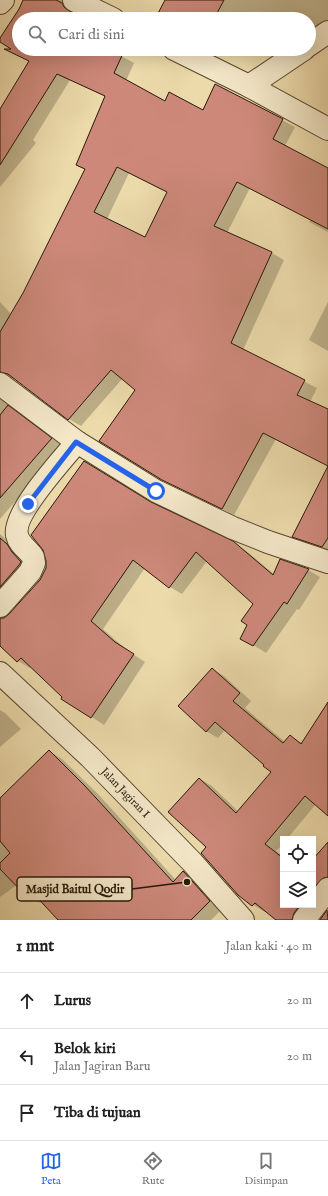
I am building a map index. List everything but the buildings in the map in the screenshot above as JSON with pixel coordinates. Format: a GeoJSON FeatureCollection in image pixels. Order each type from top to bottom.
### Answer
{"type":"FeatureCollection","features":[{"type":"Feature","properties":{"kind":"street"},"geometry":{"type":"LineString","coordinates":[[74,0],[99,12]]}},
{"type":"Feature","properties":{"kind":"street"},"geometry":{"type":"LineString","coordinates":[[316,40],[328,32]]}},
{"type":"Feature","properties":{"kind":"street"},"geometry":{"type":"LineString","coordinates":[[188,56],[250,86],[328,129]]}},
{"type":"Feature","properties":{"kind":"street"},"geometry":{"type":"LineString","coordinates":[[250,86],[294,56]]}},
{"type":"Feature","properties":{"kind":"street"},"geometry":{"type":"LineString","coordinates":[[0,384],[76,442],[156,491],[233,528],[268,542],[328,562]]}},
{"type":"Feature","properties":{"kind":"street"},"geometry":{"type":"LineString","coordinates":[[0,606],[22,582],[33,567],[33,557],[22,545],[17,535],[17,528],[20,518],[32,498],[76,442]]}},
{"type":"Feature","properties":{"kind":"street","name":"Jalan Jagiran I"},"geometry":{"type":"LineString","coordinates":[[0,673],[90,757],[192,862],[243,920]]}},
{"type":"Feature","properties":{"kind":"street"},"geometry":{"type":"LineString","coordinates":[[304,920],[328,889]]}},
{"type":"Feature","properties":{"kind":"place","name":"Masjid Baitul Qodir"},"geometry":{"type":"Point","coordinates":[187,882]}},
{"type":"Feature","properties":{"kind":"route"},"geometry":{"type":"LineString","coordinates":[[28,504],[76,442],[156,491]]}}]}
